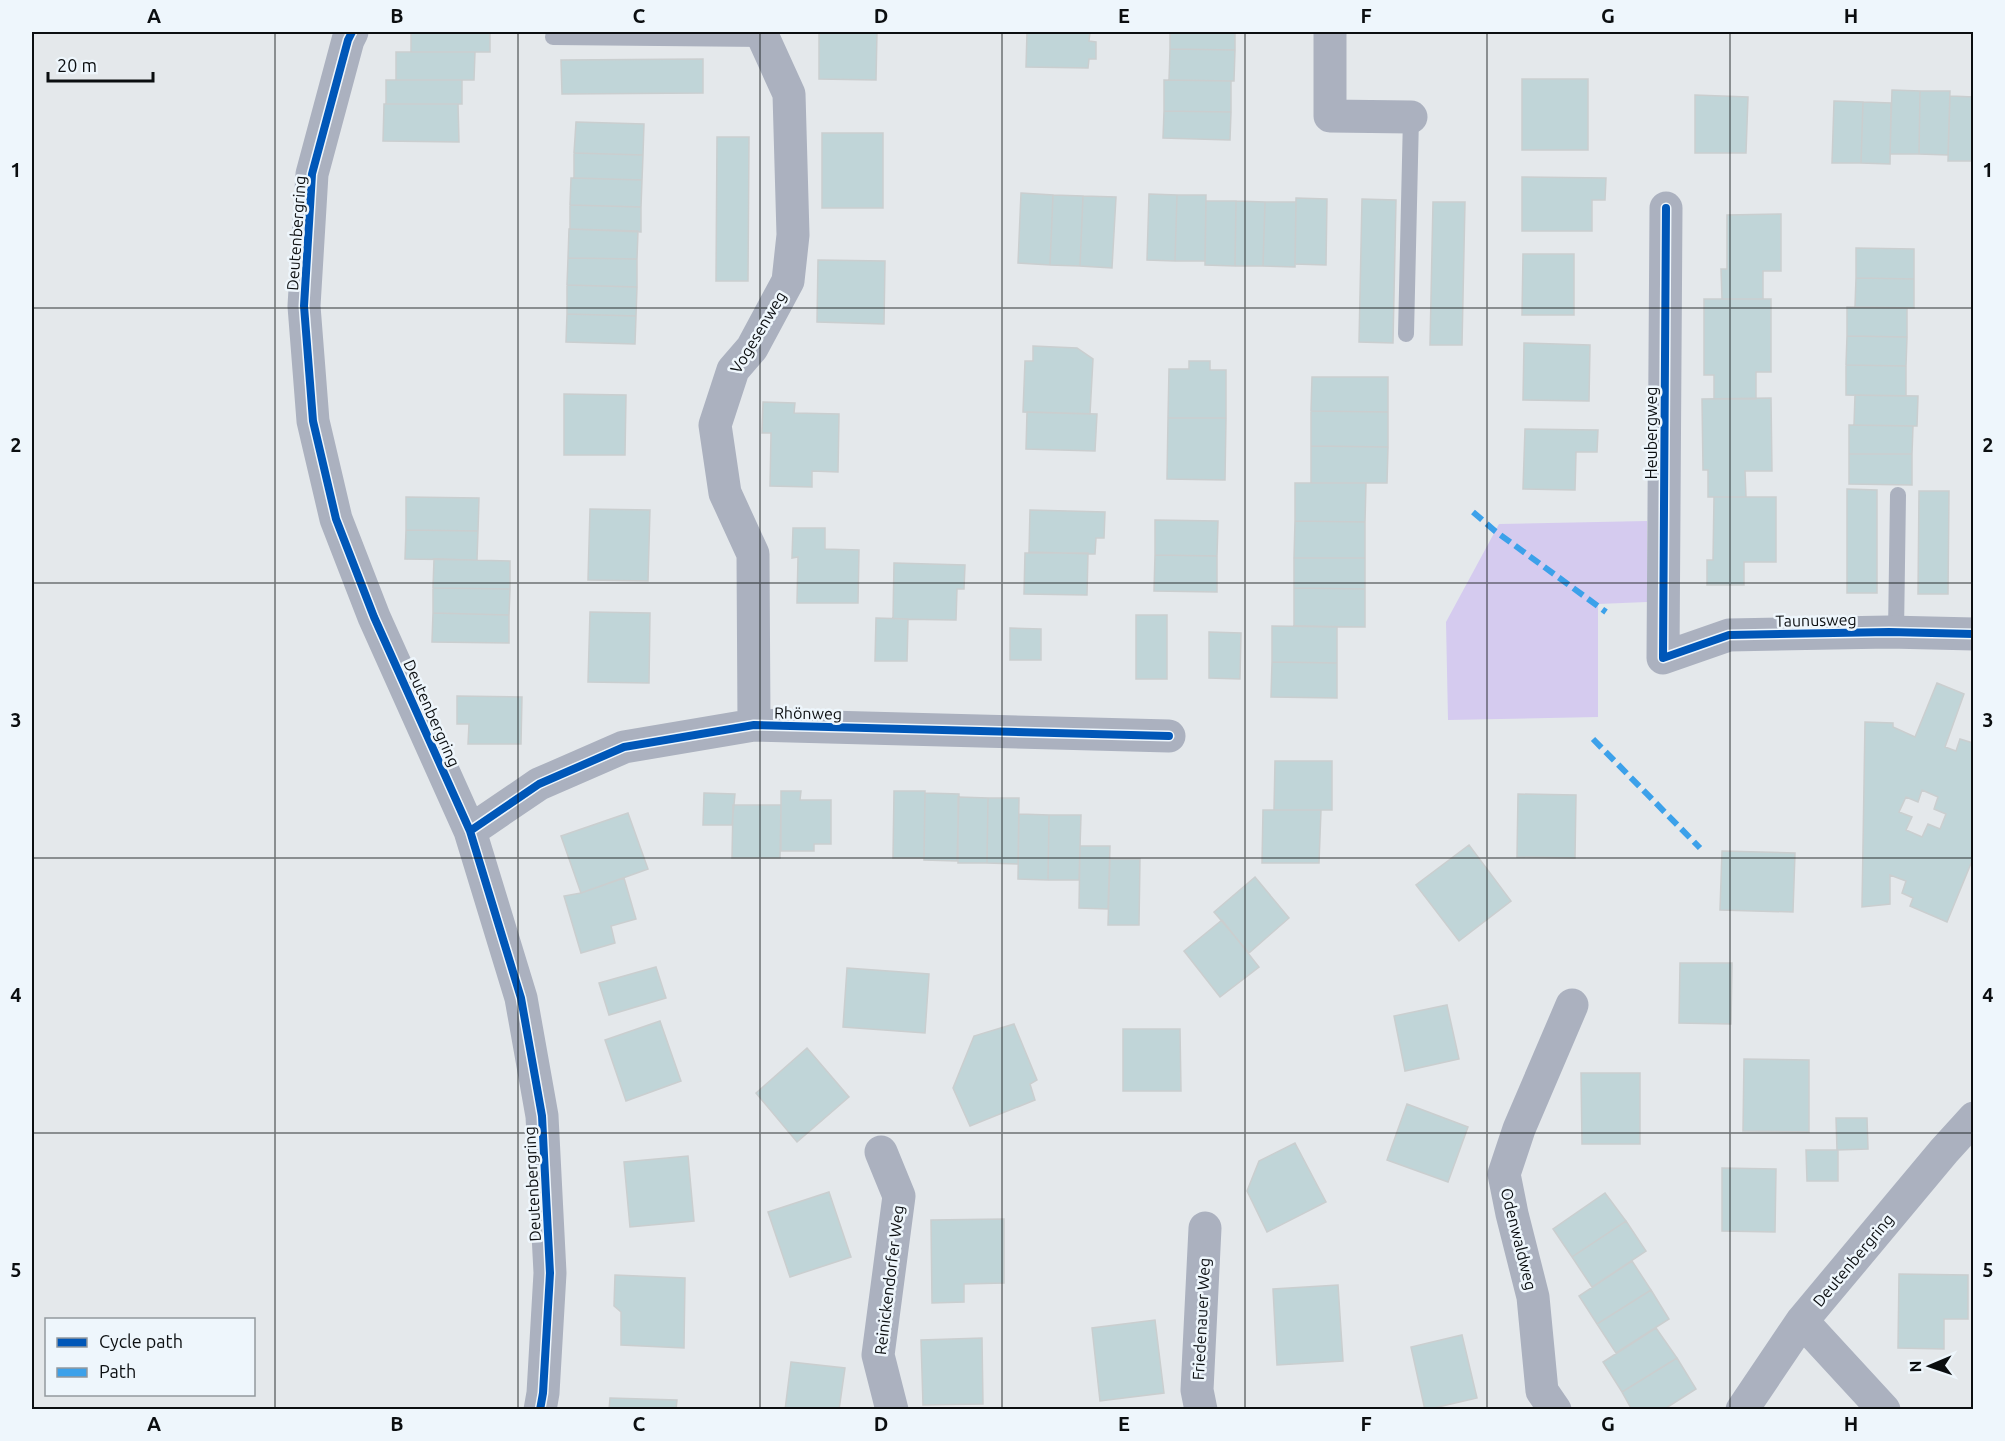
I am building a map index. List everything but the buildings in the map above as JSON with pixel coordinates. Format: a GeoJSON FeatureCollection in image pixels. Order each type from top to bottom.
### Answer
{"type":"FeatureCollection","features":[{"type":"Feature","properties":{"kind":"street","name":"Deutenbergring"},"geometry":{"type":"LineString","coordinates":[[352,32],[312,174],[304,306],[313,421],[336,519],[374,617],[470,831],[521,998],[542,1116],[550,1273],[540,1410]]}},
{"type":"Feature","properties":{"kind":"street"},"geometry":{"type":"LineString","coordinates":[[1330,32],[1330,116],[1411,117]]}},
{"type":"Feature","properties":{"kind":"street","name":"Vogesenweg"},"geometry":{"type":"LineString","coordinates":[[754,725],[753,554],[725,493],[715,425],[733,370],[752,348],[788,281],[793,235],[789,94],[764,39]]}},
{"type":"Feature","properties":{"kind":"street","name":"Heubergweg"},"geometry":{"type":"LineString","coordinates":[[1663,658],[1665,208]]}},
{"type":"Feature","properties":{"kind":"street","name":"Taunusweg"},"geometry":{"type":"LineString","coordinates":[[1663,658],[1729,635],[1896,632],[1974,634]]}},
{"type":"Feature","properties":{"kind":"street","name":"Rhönweg"},"geometry":{"type":"LineString","coordinates":[[470,831],[539,784],[624,747],[754,725],[1169,736]]}},
{"type":"Feature","properties":{"kind":"street","name":"Odenwaldweg"},"geometry":{"type":"LineString","coordinates":[[1555,1410],[1542,1391],[1533,1297],[1504,1174],[1519,1130],[1572,1005]]}},
{"type":"Feature","properties":{"kind":"street","name":"Deutenbergring"},"geometry":{"type":"LineString","coordinates":[[1742,1410],[1802,1321],[1974,1118]]}},
{"type":"Feature","properties":{"kind":"street","name":"Reinickendorfer Weg"},"geometry":{"type":"LineString","coordinates":[[881,1152],[899,1196],[878,1355],[892,1410]]}},
{"type":"Feature","properties":{"kind":"street","name":"Friedenauer Weg"},"geometry":{"type":"LineString","coordinates":[[1201,1410],[1197,1390],[1204,1228]]}},
{"type":"Feature","properties":{"kind":"street"},"geometry":{"type":"LineString","coordinates":[[1802,1321],[1884,1410]]}},
{"type":"Feature","properties":{"kind":"lane","name":"Vogesenweg"},"geometry":{"type":"LineString","coordinates":[[553,37],[764,39]]}},
{"type":"Feature","properties":{"kind":"lane"},"geometry":{"type":"LineString","coordinates":[[1407,334],[1411,117]]}},
{"type":"Feature","properties":{"kind":"lane"},"geometry":{"type":"LineString","coordinates":[[1896,632],[1898,495]]}},
{"type":"Feature","properties":{"kind":"shaded area"},"geometry":{"type":"Polygon","coordinates":[[[1647,521],[1647,602],[1598,604],[1598,717],[1448,720],[1446,622],[1499,524],[1647,521]]]}},
{"type":"Feature","properties":{"kind":"marked path"},"geometry":{"type":"LineString","coordinates":[[1473,512],[1495,531],[1606,612]]}},
{"type":"Feature","properties":{"kind":"marked path"},"geometry":{"type":"LineString","coordinates":[[1593,739],[1700,848]]}},
{"type":"Feature","properties":{"kind":"cycle path"},"geometry":{"type":"LineString","coordinates":[[352,32],[312,174],[304,306],[313,421],[336,519],[374,617],[470,831],[521,998],[542,1116],[550,1273],[540,1410]]}},
{"type":"Feature","properties":{"kind":"cycle path"},"geometry":{"type":"LineString","coordinates":[[1666,208],[1663,658],[1729,635],[1889,632],[1974,634]]}},
{"type":"Feature","properties":{"kind":"cycle path"},"geometry":{"type":"LineString","coordinates":[[470,831],[539,784],[624,747],[754,725],[1169,736]]}}]}
